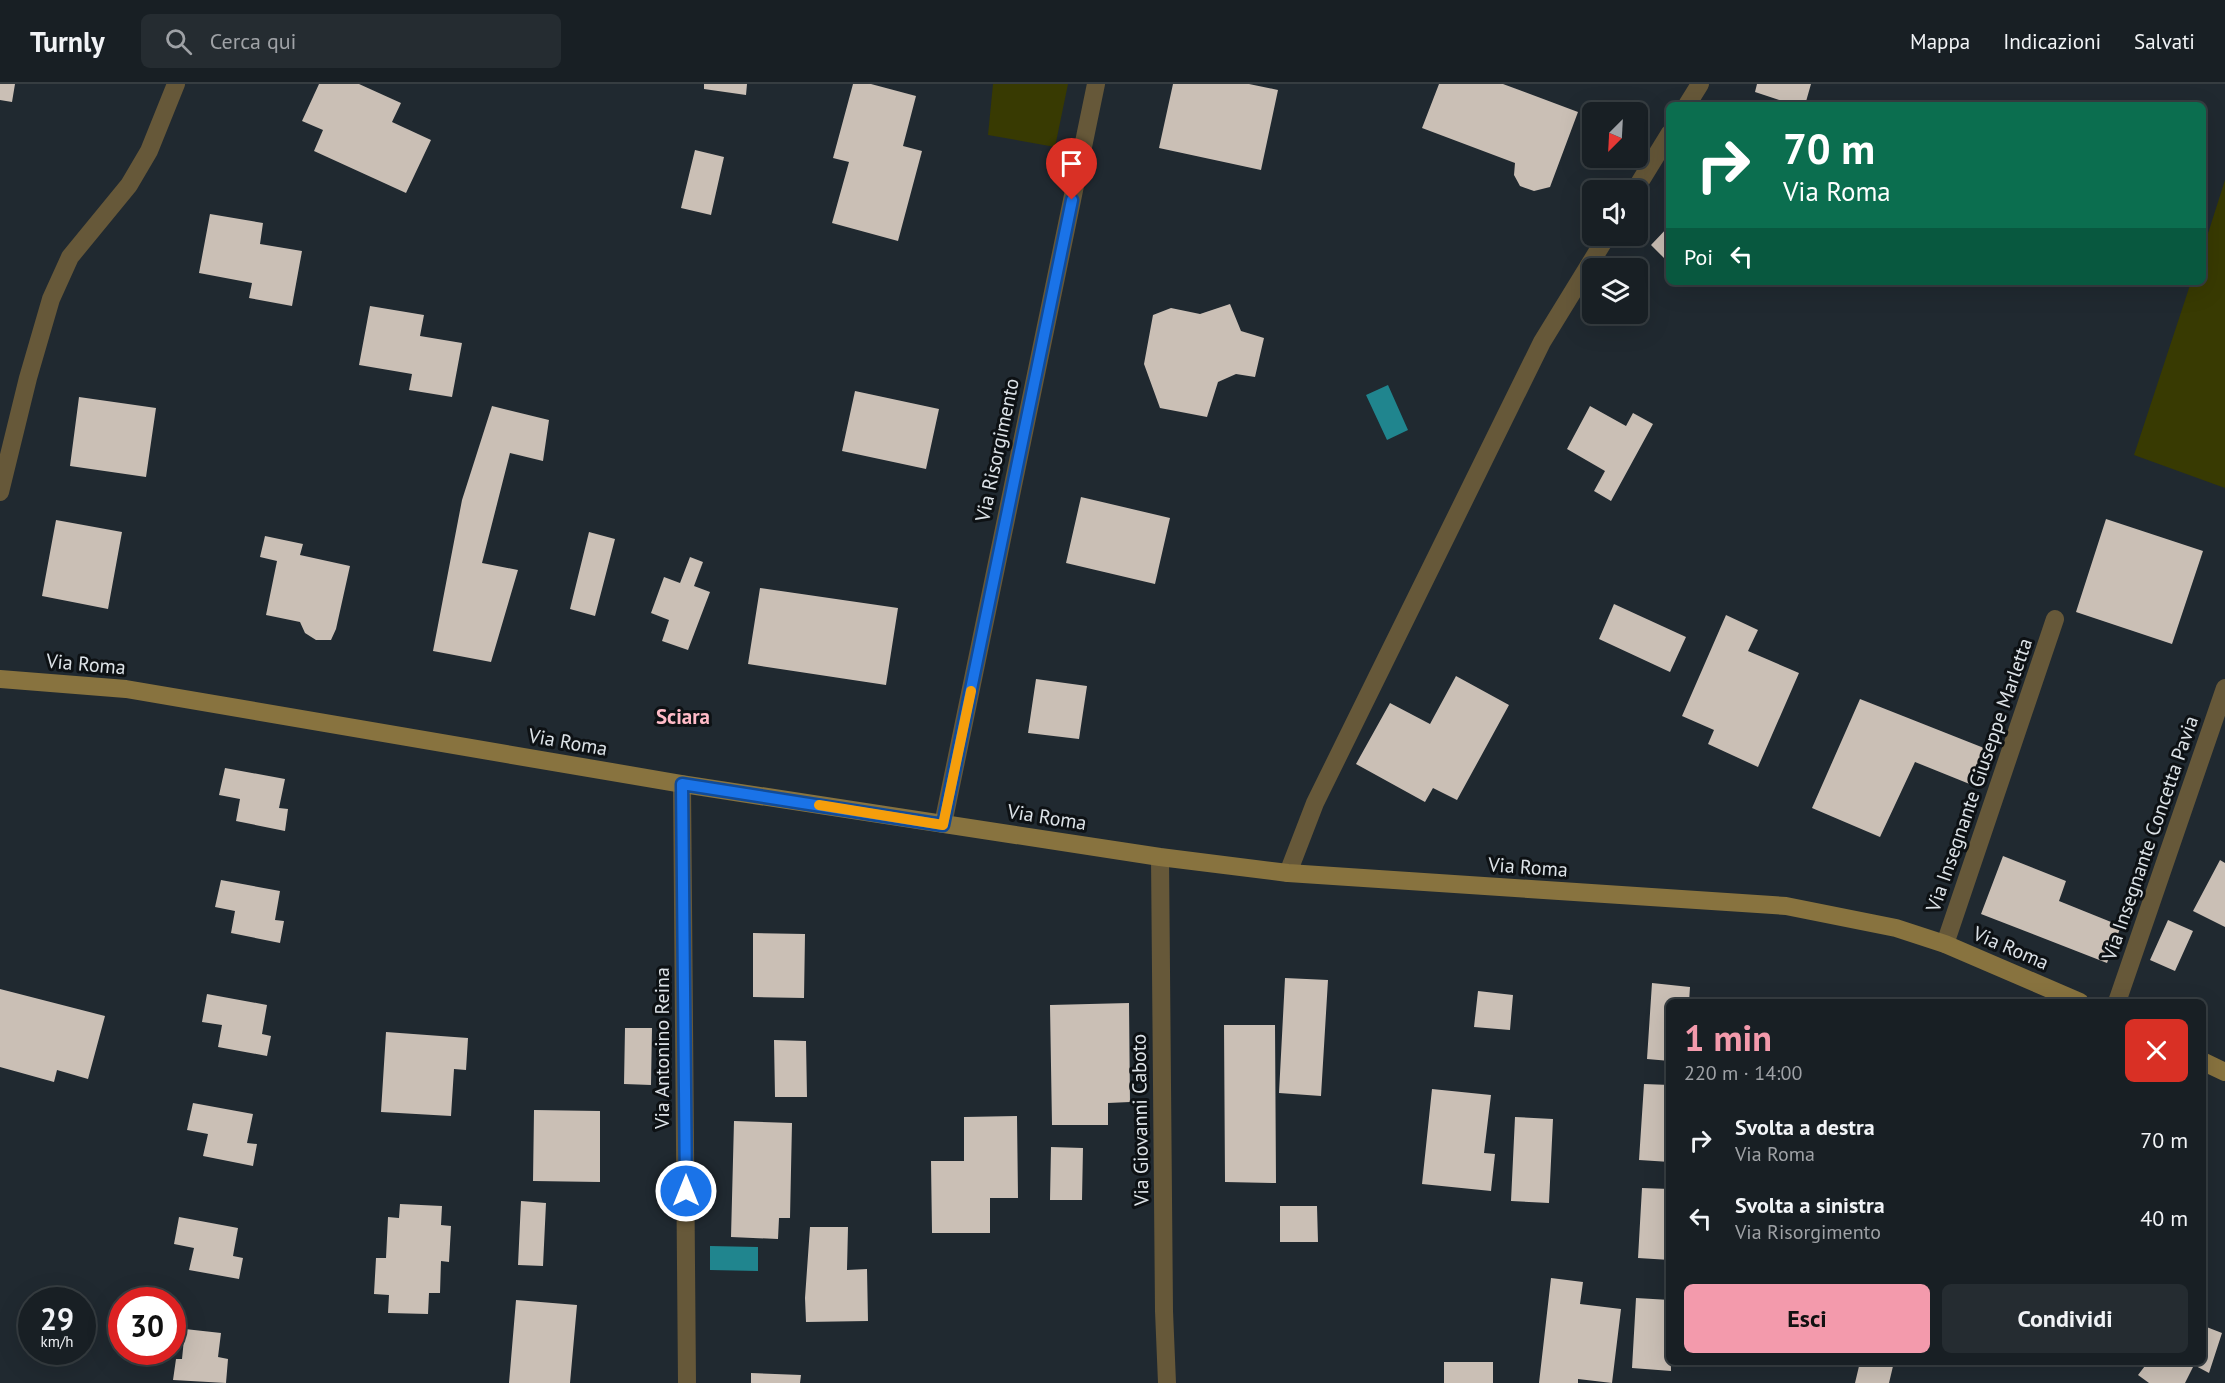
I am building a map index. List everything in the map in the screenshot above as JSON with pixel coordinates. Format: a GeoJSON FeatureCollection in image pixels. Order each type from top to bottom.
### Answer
{"type":"FeatureCollection","features":[{"type":"Feature","properties":{"kind":"main road","name":"Via Roma"},"geometry":{"type":"LineString","coordinates":[[0,679],[126,689],[682,784],[1160,857],[1288,873],[1786,906],[1896,928],[1945,944],[2073,999]]}},
{"type":"Feature","properties":{"kind":"main road"},"geometry":{"type":"LineString","coordinates":[[2206,1063],[2225,1072]]}},
{"type":"Feature","properties":{"kind":"street"},"geometry":{"type":"LineString","coordinates":[[0,492],[28,378],[51,299],[70,257],[129,185],[149,151],[176,84]]}},
{"type":"Feature","properties":{"kind":"street","name":"Via Risorgimento"},"geometry":{"type":"LineString","coordinates":[[943,825],[1096,84]]}},
{"type":"Feature","properties":{"kind":"street"},"geometry":{"type":"LineString","coordinates":[[1689,102],[1700,84]]}},
{"type":"Feature","properties":{"kind":"street"},"geometry":{"type":"LineString","coordinates":[[1641,180],[1666,140]]}},
{"type":"Feature","properties":{"kind":"street"},"geometry":{"type":"LineString","coordinates":[[1288,873],[1315,803],[1542,342],[1601,246]]}},
{"type":"Feature","properties":{"kind":"street","name":"Via Insegnante Giuseppe Marletta"},"geometry":{"type":"LineString","coordinates":[[1945,944],[2055,619]]}},
{"type":"Feature","properties":{"kind":"street","name":"Via Insegnante Concetta Pavia"},"geometry":{"type":"LineString","coordinates":[[2118,999],[2225,688]]}},
{"type":"Feature","properties":{"kind":"street","name":"Via Antonino Reina"},"geometry":{"type":"LineString","coordinates":[[682,784],[687,1383]]}},
{"type":"Feature","properties":{"kind":"street","name":"Via Giovanni Caboto"},"geometry":{"type":"LineString","coordinates":[[1160,857],[1164,1311],[1167,1383]]}},
{"type":"Feature","properties":{"kind":"shaded area"},"geometry":{"type":"Polygon","coordinates":[[[993,84],[1068,84],[1055,147],[988,135],[993,84]]]}},
{"type":"Feature","properties":{"kind":"shaded area"},"geometry":{"type":"Polygon","coordinates":[[[2225,180],[2225,488],[2134,455],[2190,285],[2206,285],[2206,240],[2225,180]]]}},
{"type":"Feature","properties":{"kind":"water"},"geometry":{"type":"Polygon","coordinates":[[[1388,385],[1408,430],[1387,440],[1366,395],[1388,385]]]}},
{"type":"Feature","properties":{"kind":"water"},"geometry":{"type":"Polygon","coordinates":[[[710,1246],[758,1247],[758,1271],[710,1270],[710,1246]]]}},
{"type":"Feature","properties":{"kind":"building"},"geometry":{"type":"Polygon","coordinates":[[[0,84],[15,84],[12,102],[0,100],[0,84]]]}},
{"type":"Feature","properties":{"kind":"building"},"geometry":{"type":"Polygon","coordinates":[[[319,84],[359,84],[401,103],[392,122],[431,140],[406,193],[314,151],[323,130],[302,121],[319,84]]]}},
{"type":"Feature","properties":{"kind":"building"},"geometry":{"type":"Polygon","coordinates":[[[704,84],[747,84],[746,95],[704,89],[704,84]]]}},
{"type":"Feature","properties":{"kind":"building"},"geometry":{"type":"Polygon","coordinates":[[[853,84],[871,84],[916,96],[903,146],[922,151],[898,241],[832,223],[849,162],[833,158],[853,84]]]}},
{"type":"Feature","properties":{"kind":"building"},"geometry":{"type":"Polygon","coordinates":[[[1173,84],[1249,84],[1278,90],[1261,170],[1159,148],[1173,84]]]}},
{"type":"Feature","properties":{"kind":"building"},"geometry":{"type":"Polygon","coordinates":[[[1439,84],[1503,84],[1578,112],[1550,187],[1534,191],[1520,186],[1514,175],[1515,163],[1422,128],[1439,84]]]}},
{"type":"Feature","properties":{"kind":"building"},"geometry":{"type":"Polygon","coordinates":[[[1757,84],[1811,84],[1806,102],[1786,102],[1755,92],[1757,84]]]}},
{"type":"Feature","properties":{"kind":"building"},"geometry":{"type":"Polygon","coordinates":[[[695,150],[724,157],[711,215],[681,208],[695,150]]]}},
{"type":"Feature","properties":{"kind":"building"},"geometry":{"type":"Polygon","coordinates":[[[210,214],[263,223],[260,244],[302,251],[292,306],[249,298],[252,283],[199,273],[210,214]]]}},
{"type":"Feature","properties":{"kind":"building"},"geometry":{"type":"Polygon","coordinates":[[[1666,229],[1666,260],[1651,245],[1666,229]]]}},
{"type":"Feature","properties":{"kind":"building"},"geometry":{"type":"Polygon","coordinates":[[[1230,304],[1241,331],[1264,338],[1255,377],[1236,374],[1218,382],[1207,417],[1160,408],[1144,364],[1153,315],[1171,308],[1200,314],[1230,304]]]}},
{"type":"Feature","properties":{"kind":"building"},"geometry":{"type":"Polygon","coordinates":[[[370,306],[424,315],[420,336],[462,343],[452,397],[409,390],[412,374],[359,365],[370,306]]]}},
{"type":"Feature","properties":{"kind":"building"},"geometry":{"type":"Polygon","coordinates":[[[855,391],[939,409],[926,469],[842,451],[855,391]]]}},
{"type":"Feature","properties":{"kind":"building"},"geometry":{"type":"Polygon","coordinates":[[[79,397],[156,408],[146,477],[70,466],[79,397]]]}},
{"type":"Feature","properties":{"kind":"building"},"geometry":{"type":"Polygon","coordinates":[[[492,406],[549,420],[543,461],[510,453],[482,563],[518,570],[491,662],[433,651],[462,500],[492,406]]]}},
{"type":"Feature","properties":{"kind":"building"},"geometry":{"type":"Polygon","coordinates":[[[1590,406],[1626,426],[1633,413],[1653,424],[1611,501],[1594,491],[1605,471],[1567,449],[1590,406]]]}},
{"type":"Feature","properties":{"kind":"building"},"geometry":{"type":"Polygon","coordinates":[[[1081,497],[1170,518],[1155,584],[1066,563],[1081,497]]]}},
{"type":"Feature","properties":{"kind":"building"},"geometry":{"type":"Polygon","coordinates":[[[2106,519],[2203,551],[2172,644],[2076,612],[2106,519]]]}},
{"type":"Feature","properties":{"kind":"building"},"geometry":{"type":"Polygon","coordinates":[[[56,520],[122,532],[108,609],[42,596],[56,520]]]}},
{"type":"Feature","properties":{"kind":"building"},"geometry":{"type":"Polygon","coordinates":[[[589,532],[615,539],[595,616],[570,609],[589,532]]]}},
{"type":"Feature","properties":{"kind":"building"},"geometry":{"type":"Polygon","coordinates":[[[265,536],[303,544],[300,555],[350,566],[336,629],[331,640],[316,640],[305,633],[300,622],[266,615],[277,561],[260,557],[265,536]]]}},
{"type":"Feature","properties":{"kind":"building"},"geometry":{"type":"Polygon","coordinates":[[[690,557],[703,562],[694,586],[710,592],[688,650],[662,641],[669,620],[651,613],[664,577],[680,583],[690,557]]]}},
{"type":"Feature","properties":{"kind":"building"},"geometry":{"type":"Polygon","coordinates":[[[760,588],[898,608],[886,685],[748,664],[760,588]]]}},
{"type":"Feature","properties":{"kind":"building"},"geometry":{"type":"Polygon","coordinates":[[[1614,604],[1686,637],[1670,672],[1599,639],[1614,604]]]}},
{"type":"Feature","properties":{"kind":"building"},"geometry":{"type":"Polygon","coordinates":[[[1726,615],[1758,630],[1748,651],[1799,673],[1758,767],[1708,744],[1714,730],[1682,716],[1726,615]]]}},
{"type":"Feature","properties":{"kind":"building"},"geometry":{"type":"Polygon","coordinates":[[[1456,676],[1509,705],[1457,800],[1433,788],[1425,802],[1356,764],[1390,703],[1430,724],[1456,676]]]}},
{"type":"Feature","properties":{"kind":"building"},"geometry":{"type":"Polygon","coordinates":[[[1036,679],[1087,686],[1079,739],[1028,733],[1036,679]]]}},
{"type":"Feature","properties":{"kind":"building"},"geometry":{"type":"Polygon","coordinates":[[[1860,699],[1989,750],[1977,787],[1915,762],[1880,837],[1812,808],[1860,699]]]}},
{"type":"Feature","properties":{"kind":"building"},"geometry":{"type":"Polygon","coordinates":[[[225,768],[285,779],[279,808],[288,809],[285,831],[236,821],[240,799],[219,795],[225,768]]]}},
{"type":"Feature","properties":{"kind":"building"},"geometry":{"type":"Polygon","coordinates":[[[2003,856],[2066,881],[2059,901],[2121,926],[2107,963],[1981,914],[2003,856]]]}},
{"type":"Feature","properties":{"kind":"building"},"geometry":{"type":"Polygon","coordinates":[[[2220,860],[2225,863],[2225,927],[2193,911],[2220,860]]]}},
{"type":"Feature","properties":{"kind":"building"},"geometry":{"type":"Polygon","coordinates":[[[221,880],[280,891],[275,920],[284,921],[280,943],[231,933],[235,911],[215,907],[221,880]]]}},
{"type":"Feature","properties":{"kind":"building"},"geometry":{"type":"Polygon","coordinates":[[[2168,920],[2193,931],[2175,971],[2150,960],[2168,920]]]}},
{"type":"Feature","properties":{"kind":"building"},"geometry":{"type":"Polygon","coordinates":[[[753,933],[805,934],[804,998],[753,997],[753,933]]]}},
{"type":"Feature","properties":{"kind":"building"},"geometry":{"type":"Polygon","coordinates":[[[1285,978],[1328,980],[1321,1096],[1279,1093],[1285,978]]]}},
{"type":"Feature","properties":{"kind":"building"},"geometry":{"type":"Polygon","coordinates":[[[1652,983],[1690,987],[1689,999],[1666,999],[1666,1061],[1647,1059],[1652,983]]]}},
{"type":"Feature","properties":{"kind":"building"},"geometry":{"type":"Polygon","coordinates":[[[0,989],[105,1016],[88,1079],[57,1070],[54,1082],[0,1067],[0,989]]]}},
{"type":"Feature","properties":{"kind":"building"},"geometry":{"type":"Polygon","coordinates":[[[1478,991],[1513,995],[1510,1030],[1474,1027],[1478,991]]]}},
{"type":"Feature","properties":{"kind":"building"},"geometry":{"type":"Polygon","coordinates":[[[207,994],[267,1005],[262,1034],[271,1036],[267,1056],[218,1047],[222,1025],[202,1022],[207,994]]]}},
{"type":"Feature","properties":{"kind":"building"},"geometry":{"type":"Polygon","coordinates":[[[1129,1003],[1130,1102],[1108,1103],[1108,1125],[1052,1125],[1050,1005],[1129,1003]]]}},
{"type":"Feature","properties":{"kind":"building"},"geometry":{"type":"Polygon","coordinates":[[[1224,1025],[1275,1025],[1276,1183],[1225,1182],[1224,1025]]]}},
{"type":"Feature","properties":{"kind":"building"},"geometry":{"type":"Polygon","coordinates":[[[625,1028],[652,1028],[651,1085],[624,1084],[625,1028]]]}},
{"type":"Feature","properties":{"kind":"building"},"geometry":{"type":"Polygon","coordinates":[[[386,1032],[468,1038],[466,1070],[454,1069],[451,1116],[381,1112],[386,1032]]]}},
{"type":"Feature","properties":{"kind":"building"},"geometry":{"type":"Polygon","coordinates":[[[774,1040],[806,1041],[807,1097],[775,1097],[774,1040]]]}},
{"type":"Feature","properties":{"kind":"building"},"geometry":{"type":"Polygon","coordinates":[[[1644,1084],[1666,1085],[1666,1162],[1639,1160],[1644,1084]]]}},
{"type":"Feature","properties":{"kind":"building"},"geometry":{"type":"Polygon","coordinates":[[[1432,1089],[1491,1095],[1484,1153],[1495,1154],[1491,1191],[1422,1184],[1432,1089]]]}},
{"type":"Feature","properties":{"kind":"building"},"geometry":{"type":"Polygon","coordinates":[[[193,1103],[253,1114],[247,1143],[257,1144],[253,1166],[203,1156],[208,1134],[187,1130],[193,1103]]]}},
{"type":"Feature","properties":{"kind":"building"},"geometry":{"type":"Polygon","coordinates":[[[534,1110],[600,1111],[600,1182],[533,1181],[534,1110]]]}},
{"type":"Feature","properties":{"kind":"building"},"geometry":{"type":"Polygon","coordinates":[[[1017,1116],[1018,1198],[990,1198],[990,1233],[932,1233],[931,1161],[964,1161],[964,1117],[1017,1116]]]}},
{"type":"Feature","properties":{"kind":"building"},"geometry":{"type":"Polygon","coordinates":[[[1515,1117],[1553,1119],[1549,1203],[1511,1201],[1515,1117]]]}},
{"type":"Feature","properties":{"kind":"building"},"geometry":{"type":"Polygon","coordinates":[[[734,1121],[792,1123],[790,1218],[779,1218],[778,1239],[731,1237],[734,1121]]]}},
{"type":"Feature","properties":{"kind":"building"},"geometry":{"type":"Polygon","coordinates":[[[1051,1147],[1083,1148],[1082,1200],[1050,1200],[1051,1147]]]}},
{"type":"Feature","properties":{"kind":"building"},"geometry":{"type":"Polygon","coordinates":[[[1642,1188],[1666,1189],[1666,1260],[1638,1258],[1642,1188]]]}},
{"type":"Feature","properties":{"kind":"building"},"geometry":{"type":"Polygon","coordinates":[[[521,1201],[546,1203],[543,1266],[518,1265],[521,1201]]]}},
{"type":"Feature","properties":{"kind":"building"},"geometry":{"type":"Polygon","coordinates":[[[400,1204],[442,1206],[441,1225],[451,1226],[449,1262],[441,1261],[440,1293],[429,1293],[428,1314],[388,1313],[389,1295],[374,1294],[376,1258],[386,1258],[388,1217],[399,1218],[400,1204]]]}},
{"type":"Feature","properties":{"kind":"building"},"geometry":{"type":"Polygon","coordinates":[[[1280,1206],[1317,1206],[1318,1242],[1280,1242],[1280,1206]]]}},
{"type":"Feature","properties":{"kind":"building"},"geometry":{"type":"Polygon","coordinates":[[[179,1217],[238,1228],[233,1256],[243,1258],[239,1279],[189,1270],[194,1248],[174,1244],[179,1217]]]}},
{"type":"Feature","properties":{"kind":"building"},"geometry":{"type":"Polygon","coordinates":[[[810,1227],[848,1227],[847,1270],[867,1269],[868,1321],[806,1322],[805,1298],[810,1227]]]}},
{"type":"Feature","properties":{"kind":"building"},"geometry":{"type":"Polygon","coordinates":[[[1551,1278],[1583,1282],[1580,1304],[1621,1309],[1612,1383],[1578,1379],[1578,1383],[1539,1383],[1551,1278]]]}},
{"type":"Feature","properties":{"kind":"building"},"geometry":{"type":"Polygon","coordinates":[[[1636,1298],[1666,1300],[1666,1365],[1671,1365],[1671,1371],[1632,1368],[1636,1298]]]}},
{"type":"Feature","properties":{"kind":"building"},"geometry":{"type":"Polygon","coordinates":[[[516,1300],[577,1305],[570,1383],[509,1383],[516,1300]]]}},
{"type":"Feature","properties":{"kind":"building"},"geometry":{"type":"Polygon","coordinates":[[[2206,1327],[2222,1333],[2209,1373],[2194,1365],[2206,1365],[2206,1327]]]}},
{"type":"Feature","properties":{"kind":"building"},"geometry":{"type":"Polygon","coordinates":[[[186,1329],[221,1333],[218,1357],[228,1359],[226,1383],[173,1380],[175,1365],[186,1365],[186,1329]]]}},
{"type":"Feature","properties":{"kind":"building"},"geometry":{"type":"Polygon","coordinates":[[[1444,1362],[1493,1362],[1493,1383],[1444,1383],[1444,1362]]]}},
{"type":"Feature","properties":{"kind":"building"},"geometry":{"type":"Polygon","coordinates":[[[1859,1365],[1893,1365],[1889,1383],[1855,1383],[1859,1365]]]}},
{"type":"Feature","properties":{"kind":"building"},"geometry":{"type":"Polygon","coordinates":[[[2146,1365],[2194,1365],[2185,1383],[2149,1383],[2138,1375],[2146,1365]]]}},
{"type":"Feature","properties":{"kind":"building"},"geometry":{"type":"Polygon","coordinates":[[[751,1373],[801,1375],[800,1383],[751,1383],[751,1373]]]}},
{"type":"Feature","properties":{"kind":"slow traffic"},"geometry":{"type":"LineString","coordinates":[[819,805],[943,825],[971,691]]}},
{"type":"Feature","properties":{"kind":"district","name":"Sciara"},"geometry":{"type":"Point","coordinates":[683,717]}},
{"type":"Feature","properties":{"kind":"route"},"geometry":{"type":"LineString","coordinates":[[686,1191],[682,784],[943,825],[1072,200]]}}]}
